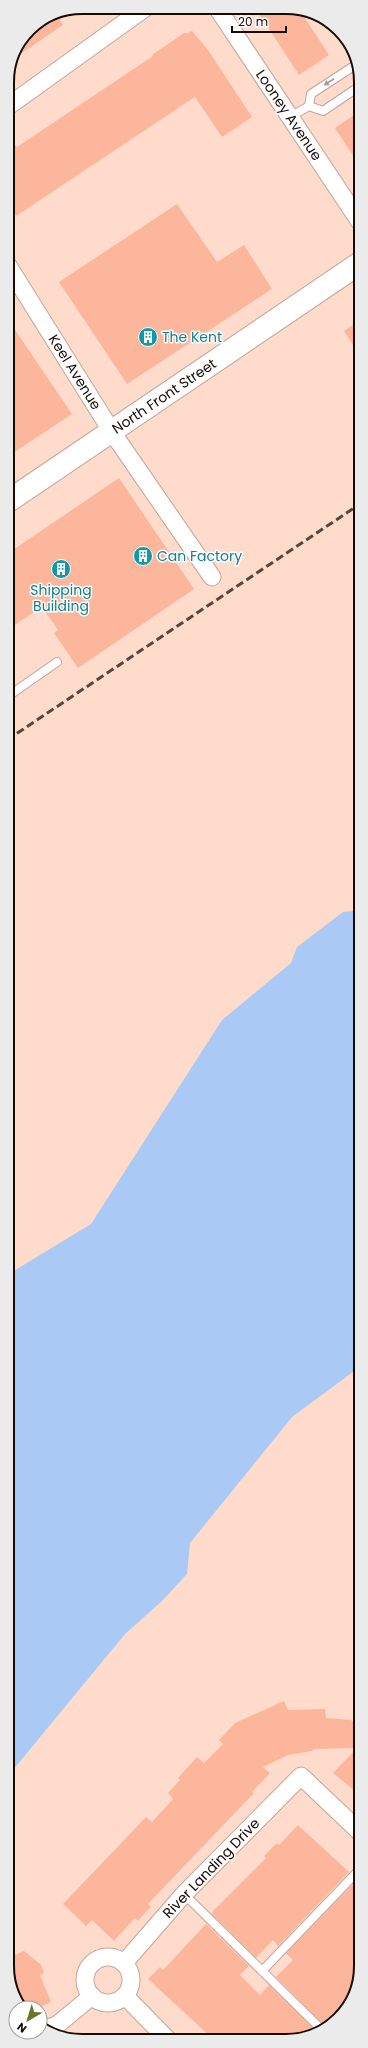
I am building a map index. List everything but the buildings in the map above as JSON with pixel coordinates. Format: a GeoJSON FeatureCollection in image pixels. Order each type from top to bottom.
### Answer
{"type":"FeatureCollection","features":[{"type":"Feature","properties":{"kind":"street"},"geometry":{"type":"LineString","coordinates":[[14,102],[137,14]]}},
{"type":"Feature","properties":{"kind":"street","name":"Looney Avenue"},"geometry":{"type":"LineString","coordinates":[[222,14],[354,213]]}},
{"type":"Feature","properties":{"kind":"street","name":"North Front Street"},"geometry":{"type":"LineString","coordinates":[[14,497],[354,267]]}},
{"type":"Feature","properties":{"kind":"street","name":"Keel Avenue"},"geometry":{"type":"LineString","coordinates":[[14,279],[112,432],[212,577]]}},
{"type":"Feature","properties":{"kind":"street","name":"River Landing Drive"},"geometry":{"type":"LineString","coordinates":[[124,1964],[184,1894],[301,1776],[354,1826]]}},
{"type":"Feature","properties":{"kind":"street"},"geometry":{"type":"LineString","coordinates":[[108,1957],[116,1958],[124,1964],[129,1971],[131,1980],[130,1988],[125,1996],[117,2001],[108,2003],[100,2001],[92,1996],[87,1989],[85,1980],[87,1972],[92,1964],[99,1959],[108,1957]]}},
{"type":"Feature","properties":{"kind":"street"},"geometry":{"type":"LineString","coordinates":[[52,2027],[57,2025],[92,1996]]}},
{"type":"Feature","properties":{"kind":"street"},"geometry":{"type":"LineString","coordinates":[[125,1996],[162,2034]]}},
{"type":"Feature","properties":{"kind":"lane"},"geometry":{"type":"LineString","coordinates":[[309,106],[311,94],[352,67]]}},
{"type":"Feature","properties":{"kind":"lane"},"geometry":{"type":"LineString","coordinates":[[290,117],[309,106],[323,111],[354,90]]}},
{"type":"Feature","properties":{"kind":"lane"},"geometry":{"type":"LineString","coordinates":[[14,692],[57,662]]}},
{"type":"Feature","properties":{"kind":"lane"},"geometry":{"type":"LineString","coordinates":[[262,1971],[354,1875]]}},
{"type":"Feature","properties":{"kind":"lane"},"geometry":{"type":"LineString","coordinates":[[184,1894],[318,2026]]}},
{"type":"Feature","properties":{"kind":"water"},"geometry":{"type":"Polygon","coordinates":[[[354,911],[354,1371],[292,1417],[190,1543],[187,1574],[162,1601],[125,1634],[14,1769],[14,1271],[91,1224],[222,1020],[291,963],[297,947],[343,912],[354,911]]]}},
{"type":"Feature","properties":{"kind":"railway"},"geometry":{"type":"LineString","coordinates":[[14,735],[354,508]]}},
{"type":"Feature","properties":{"kind":"place","name":"The Kent"},"geometry":{"type":"Point","coordinates":[148,337]}},
{"type":"Feature","properties":{"kind":"place","name":"Can Factory"},"geometry":{"type":"Point","coordinates":[143,556]}},
{"type":"Feature","properties":{"kind":"place","name":"Shipping Building"},"geometry":{"type":"Point","coordinates":[61,569]}}]}
